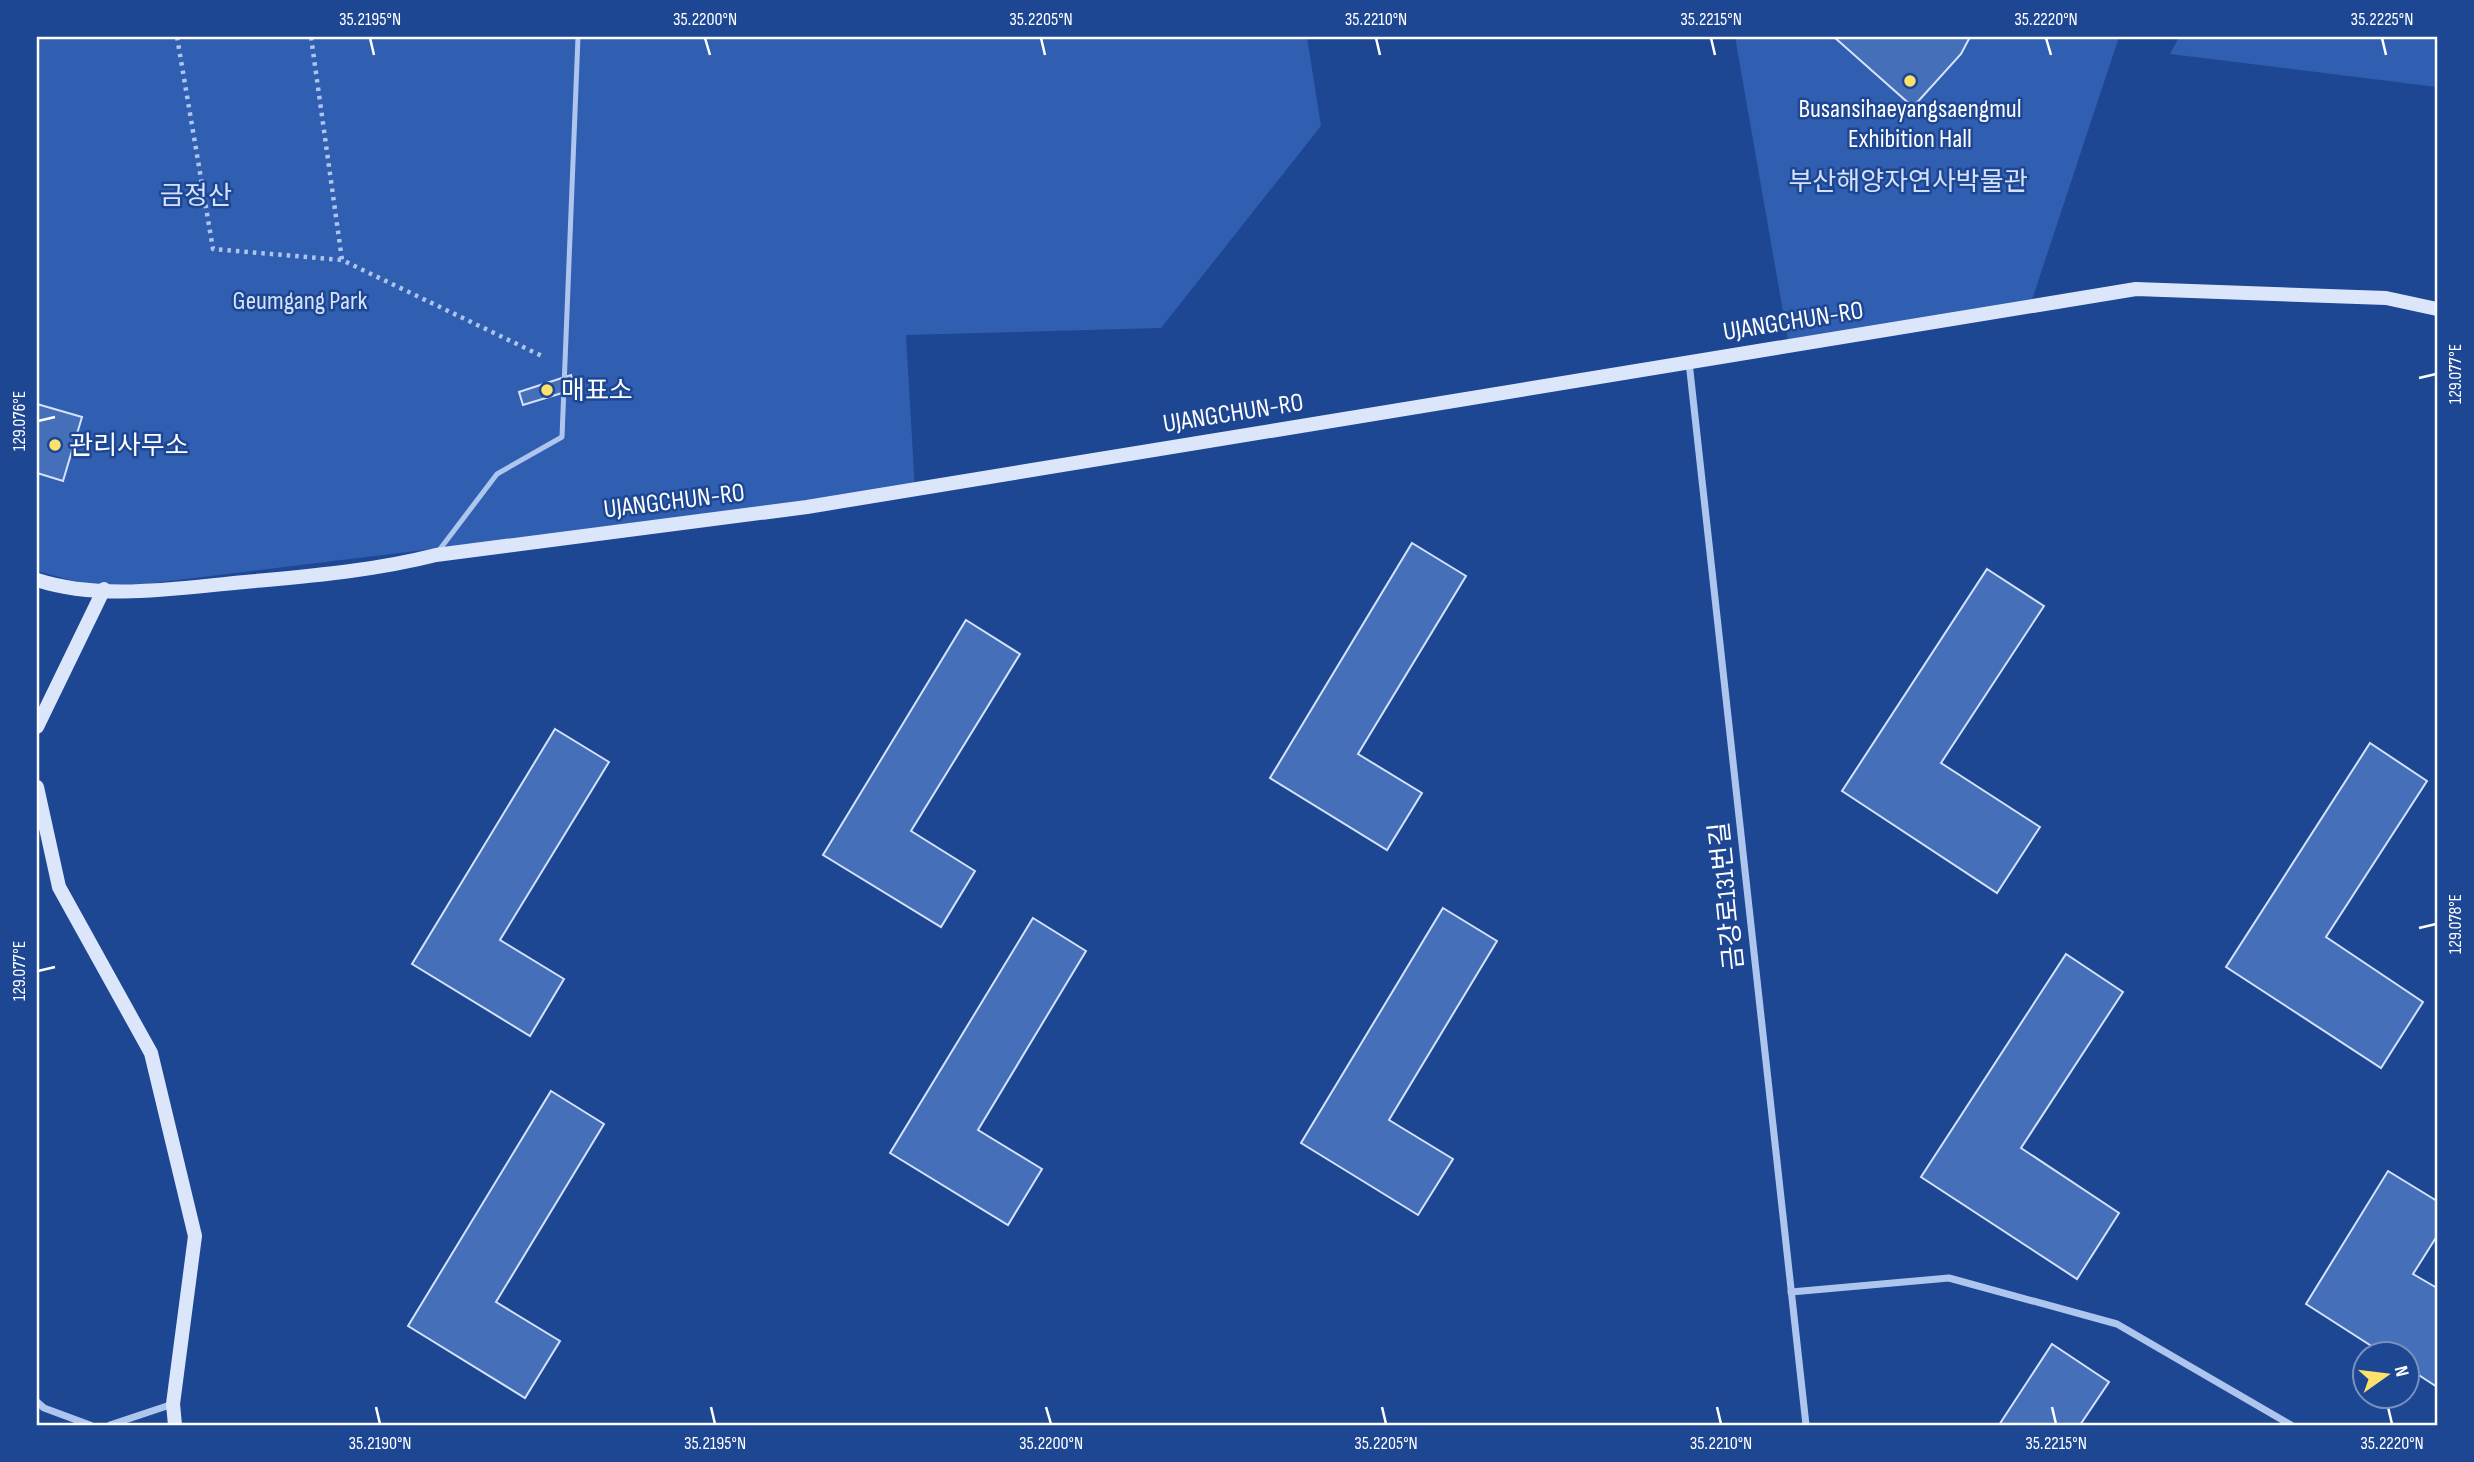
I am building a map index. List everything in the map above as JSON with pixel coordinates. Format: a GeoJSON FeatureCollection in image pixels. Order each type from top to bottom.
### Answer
{"type":"FeatureCollection","features":[{"type":"Feature","properties":{"kind":"main road","name":"UJANGCHUN-RO"},"geometry":{"type":"LineString","coordinates":[[37,580],[58,587],[152,591],[380,569],[436,555],[807,508],[2136,289],[2386,298],[2437,309]]}},
{"type":"Feature","properties":{"kind":"main road"},"geometry":{"type":"LineString","coordinates":[[37,727],[104,589]]}},
{"type":"Feature","properties":{"kind":"main road"},"geometry":{"type":"LineString","coordinates":[[37,788],[59,887],[151,1053],[195,1236],[173,1404],[175,1425]]}},
{"type":"Feature","properties":{"kind":"street","name":"금강로131번길"},"geometry":{"type":"LineString","coordinates":[[1688,361],[1806,1425]]}},
{"type":"Feature","properties":{"kind":"street"},"geometry":{"type":"LineString","coordinates":[[1791,1292],[1949,1278],[2117,1324],[2278,1423],[2291,1425]]}},
{"type":"Feature","properties":{"kind":"street"},"geometry":{"type":"LineString","coordinates":[[37,1402],[44,1408],[90,1425]]}},
{"type":"Feature","properties":{"kind":"street"},"geometry":{"type":"LineString","coordinates":[[110,1425],[173,1404]]}},
{"type":"Feature","properties":{"kind":"lane"},"geometry":{"type":"LineString","coordinates":[[436,555],[497,474],[562,437],[578,37]]}},
{"type":"Feature","properties":{"kind":"path"},"geometry":{"type":"LineString","coordinates":[[177,37],[213,249],[342,260],[565,367]]}},
{"type":"Feature","properties":{"kind":"path"},"geometry":{"type":"LineString","coordinates":[[312,37],[342,260]]}},
{"type":"Feature","properties":{"kind":"green space","name":"금정산"},"geometry":{"type":"Polygon","coordinates":[[[37,37],[1307,37],[1321,126],[1161,328],[906,335],[915,490],[104,589],[37,571],[37,37]]]}},
{"type":"Feature","properties":{"kind":"green space","name":"부산해양자연사박물관"},"geometry":{"type":"Polygon","coordinates":[[[1735,37],[2119,37],[2030,306],[1789,346],[1735,37]]]}},
{"type":"Feature","properties":{"kind":"green space"},"geometry":{"type":"Polygon","coordinates":[[[2179,37],[2437,37],[2437,87],[2170,54],[2179,37]]]}},
{"type":"Feature","properties":{"kind":"building","name":"Busansihaeyangsaengmul Exhibition Hall"},"geometry":{"type":"Polygon","coordinates":[[[1834,37],[1970,37],[1961,54],[1913,107],[1834,37]]]}},
{"type":"Feature","properties":{"kind":"building","name":"매표소"},"geometry":{"type":"Polygon","coordinates":[[[571,375],[575,389],[523,405],[519,392],[571,375]]]}},
{"type":"Feature","properties":{"kind":"building","name":"관리사무소"},"geometry":{"type":"Polygon","coordinates":[[[37,404],[82,417],[63,481],[37,473],[37,404]]]}},
{"type":"Feature","properties":{"kind":"building"},"geometry":{"type":"Polygon","coordinates":[[[1412,543],[1466,576],[1358,754],[1422,793],[1387,850],[1270,778],[1412,543]]]}},
{"type":"Feature","properties":{"kind":"building"},"geometry":{"type":"Polygon","coordinates":[[[1987,569],[2044,606],[1941,763],[2040,827],[1997,893],[1842,791],[1987,569]]]}},
{"type":"Feature","properties":{"kind":"building"},"geometry":{"type":"Polygon","coordinates":[[[966,620],[1020,654],[911,831],[975,871],[941,927],[823,855],[966,620]]]}},
{"type":"Feature","properties":{"kind":"building"},"geometry":{"type":"Polygon","coordinates":[[[555,729],[609,762],[500,940],[564,979],[530,1036],[412,964],[555,729]]]}},
{"type":"Feature","properties":{"kind":"building"},"geometry":{"type":"Polygon","coordinates":[[[2370,743],[2427,781],[2326,937],[2423,1002],[2381,1068],[2226,967],[2370,743]]]}},
{"type":"Feature","properties":{"kind":"building"},"geometry":{"type":"Polygon","coordinates":[[[1443,908],[1497,941],[1389,1120],[1453,1159],[1418,1215],[1301,1143],[1443,908]]]}},
{"type":"Feature","properties":{"kind":"building"},"geometry":{"type":"Polygon","coordinates":[[[1033,918],[1086,951],[978,1130],[1042,1169],[1008,1225],[890,1153],[1033,918]]]}},
{"type":"Feature","properties":{"kind":"building"},"geometry":{"type":"Polygon","coordinates":[[[2066,954],[2123,992],[2021,1148],[2119,1213],[2077,1279],[1921,1177],[2066,954]]]}},
{"type":"Feature","properties":{"kind":"building"},"geometry":{"type":"Polygon","coordinates":[[[551,1091],[604,1124],[496,1302],[560,1341],[525,1398],[408,1326],[551,1091]]]}},
{"type":"Feature","properties":{"kind":"building"},"geometry":{"type":"Polygon","coordinates":[[[2388,1171],[2437,1201],[2437,1236],[2413,1274],[2437,1288],[2437,1387],[2422,1377],[2422,1340],[2362,1340],[2306,1304],[2388,1171]]]}},
{"type":"Feature","properties":{"kind":"building"},"geometry":{"type":"Polygon","coordinates":[[[2052,1344],[2109,1382],[2080,1425],[1999,1425],[2052,1344]]]}},
{"type":"Feature","properties":{"kind":"place","name":"Busansihaeyangsaengmul Exhibition Hall"},"geometry":{"type":"Point","coordinates":[1910,81]}},
{"type":"Feature","properties":{"kind":"place","name":"매표소"},"geometry":{"type":"Point","coordinates":[547,390]}},
{"type":"Feature","properties":{"kind":"place","name":"관리사무소"},"geometry":{"type":"Point","coordinates":[55,445]}},
{"type":"Feature","properties":{"kind":"park label","name":"Geumgang Park"},"geometry":{"type":"Point","coordinates":[300,300]}}]}
